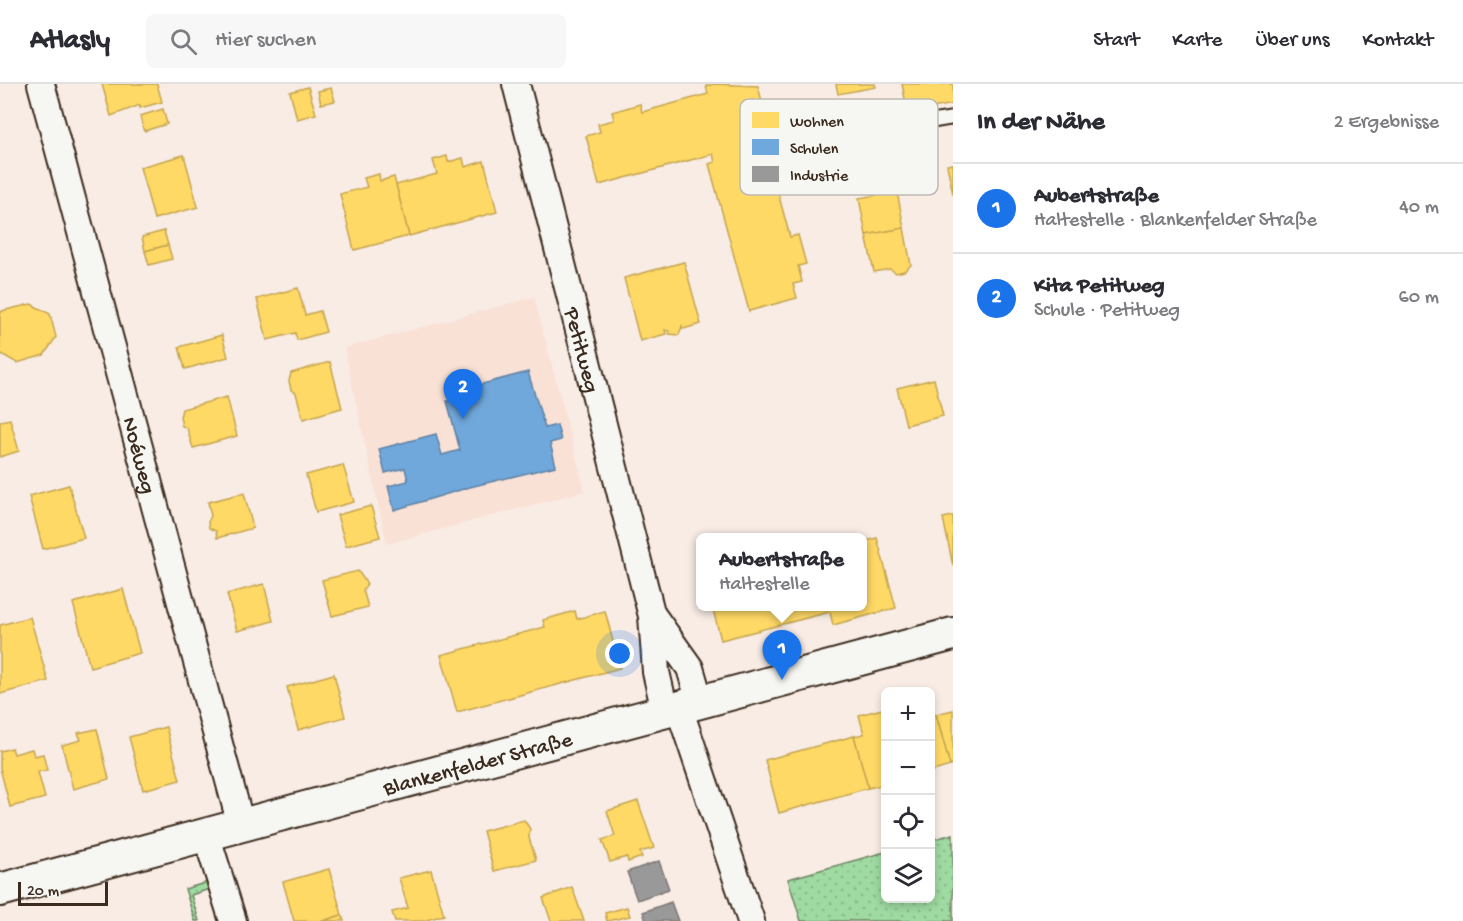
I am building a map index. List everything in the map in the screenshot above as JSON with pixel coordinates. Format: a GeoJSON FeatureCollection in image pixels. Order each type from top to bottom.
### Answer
{"type":"FeatureCollection","features":[{"type":"Feature","properties":{"kind":"street","name":"Noéweg"},"geometry":{"type":"LineString","coordinates":[[42,84],[241,825]]}},
{"type":"Feature","properties":{"kind":"street","name":"Petitweg"},"geometry":{"type":"LineString","coordinates":[[516,84],[652,616],[656,672],[681,707]]}},
{"type":"Feature","properties":{"kind":"street","name":"Petitweg"},"geometry":{"type":"LineString","coordinates":[[652,616],[690,668],[681,707]]}},
{"type":"Feature","properties":{"kind":"street","name":"Blankenfelder Straße"},"geometry":{"type":"LineString","coordinates":[[0,890],[953,634]]}},
{"type":"Feature","properties":{"kind":"street"},"geometry":{"type":"LineString","coordinates":[[681,707],[751,921]]}},
{"type":"Feature","properties":{"kind":"street"},"geometry":{"type":"LineString","coordinates":[[206,834],[233,921]]}},
{"type":"Feature","properties":{"kind":"lane"},"geometry":{"type":"LineString","coordinates":[[938,120],[953,118]]}},
{"type":"Feature","properties":{"kind":"shaded area"},"geometry":{"type":"Polygon","coordinates":[[[534,297],[585,491],[387,544],[344,348],[534,297]]]}},
{"type":"Feature","properties":{"kind":"green space"},"geometry":{"type":"Polygon","coordinates":[[[953,834],[953,921],[801,921],[788,879],[881,853],[881,903],[935,903],[935,839],[953,834]]]}},
{"type":"Feature","properties":{"kind":"green space"},"geometry":{"type":"Polygon","coordinates":[[[208,882],[210,889],[191,895],[199,921],[195,921],[185,889],[208,882]]]}},
{"type":"Feature","properties":{"kind":"building: Wohnen"},"geometry":{"type":"Polygon","coordinates":[[[102,84],[157,84],[162,102],[140,108],[140,105],[111,116],[102,84]]]}},
{"type":"Feature","properties":{"kind":"building: Wohnen"},"geometry":{"type":"Polygon","coordinates":[[[714,84],[758,86],[761,99],[740,99],[740,195],[779,195],[790,237],[798,235],[806,264],[798,266],[802,282],[793,284],[797,298],[749,311],[709,164],[715,162],[713,154],[599,185],[586,136],[600,132],[598,124],[614,120],[612,112],[640,104],[642,112],[708,94],[706,86],[714,84]]]}},
{"type":"Feature","properties":{"kind":"building: Wohnen"},"geometry":{"type":"Polygon","coordinates":[[[836,84],[875,84],[876,87],[838,94],[836,84]]]}},
{"type":"Feature","properties":{"kind":"building: Wohnen"},"geometry":{"type":"Polygon","coordinates":[[[902,84],[953,84],[953,104],[938,107],[938,99],[905,99],[902,84]]]}},
{"type":"Feature","properties":{"kind":"building: Wohnen"},"geometry":{"type":"Polygon","coordinates":[[[308,87],[316,114],[297,119],[290,92],[308,87]]]}},
{"type":"Feature","properties":{"kind":"building: Wohnen"},"geometry":{"type":"Polygon","coordinates":[[[331,88],[335,101],[321,104],[318,91],[331,88]]]}},
{"type":"Feature","properties":{"kind":"building: Wohnen"},"geometry":{"type":"Polygon","coordinates":[[[163,109],[167,124],[144,131],[140,116],[163,109]]]}},
{"type":"Feature","properties":{"kind":"building: Wohnen"},"geometry":{"type":"Polygon","coordinates":[[[184,155],[198,207],[154,219],[140,167],[184,155]]]}},
{"type":"Feature","properties":{"kind":"building: Wohnen"},"geometry":{"type":"Polygon","coordinates":[[[447,156],[448,162],[463,158],[465,167],[484,161],[497,212],[409,236],[396,185],[437,174],[433,160],[447,156]]]}},
{"type":"Feature","properties":{"kind":"building: Wohnen"},"geometry":{"type":"Polygon","coordinates":[[[953,164],[953,194],[947,165],[953,164]]]}},
{"type":"Feature","properties":{"kind":"building: Wohnen"},"geometry":{"type":"Polygon","coordinates":[[[379,174],[380,181],[394,177],[409,236],[354,250],[340,194],[367,187],[364,178],[379,174]]]}},
{"type":"Feature","properties":{"kind":"building: Wohnen"},"geometry":{"type":"Polygon","coordinates":[[[898,195],[904,228],[866,235],[859,198],[898,195]]]}},
{"type":"Feature","properties":{"kind":"building: Wohnen"},"geometry":{"type":"Polygon","coordinates":[[[904,228],[911,265],[904,271],[896,273],[890,269],[874,272],[866,235],[904,228]]]}},
{"type":"Feature","properties":{"kind":"building: Wohnen"},"geometry":{"type":"Polygon","coordinates":[[[164,231],[168,245],[145,251],[142,237],[164,231]]]}},
{"type":"Feature","properties":{"kind":"building: Wohnen"},"geometry":{"type":"Polygon","coordinates":[[[168,245],[172,259],[149,265],[145,251],[168,245]]]}},
{"type":"Feature","properties":{"kind":"building: Wohnen"},"geometry":{"type":"Polygon","coordinates":[[[684,262],[701,324],[683,329],[682,326],[679,335],[669,334],[669,331],[665,330],[666,334],[640,341],[624,278],[684,262]]]}},
{"type":"Feature","properties":{"kind":"building: Wohnen"},"geometry":{"type":"Polygon","coordinates":[[[298,288],[305,315],[320,311],[326,332],[297,340],[295,333],[267,340],[257,299],[298,288]]]}},
{"type":"Feature","properties":{"kind":"building: Wohnen"},"geometry":{"type":"Polygon","coordinates":[[[31,304],[50,314],[56,337],[44,355],[17,363],[0,353],[0,315],[2,311],[31,304]]]}},
{"type":"Feature","properties":{"kind":"building: Wohnen"},"geometry":{"type":"Polygon","coordinates":[[[222,335],[228,357],[185,369],[179,347],[222,335]]]}},
{"type":"Feature","properties":{"kind":"building: Wohnen"},"geometry":{"type":"Polygon","coordinates":[[[330,362],[342,408],[303,419],[296,393],[291,390],[289,381],[291,373],[330,362]]]}},
{"type":"Feature","properties":{"kind":"building: Wohnen"},"geometry":{"type":"Polygon","coordinates":[[[934,379],[943,416],[906,425],[897,388],[934,379]]]}},
{"type":"Feature","properties":{"kind":"building: Wohnen"},"geometry":{"type":"Polygon","coordinates":[[[227,397],[237,436],[193,448],[187,428],[182,426],[180,417],[182,409],[227,397]]]}},
{"type":"Feature","properties":{"kind":"building: Wohnen"},"geometry":{"type":"Polygon","coordinates":[[[10,419],[19,451],[0,457],[0,421],[10,419]]]}},
{"type":"Feature","properties":{"kind":"building: Wohnen"},"geometry":{"type":"Polygon","coordinates":[[[343,465],[354,502],[316,512],[306,475],[343,465]]]}},
{"type":"Feature","properties":{"kind":"building: Wohnen"},"geometry":{"type":"Polygon","coordinates":[[[69,485],[84,538],[43,549],[29,496],[69,485]]]}},
{"type":"Feature","properties":{"kind":"building: Wohnen"},"geometry":{"type":"Polygon","coordinates":[[[244,493],[253,528],[217,538],[216,531],[209,528],[208,522],[211,516],[208,502],[244,493]]]}},
{"type":"Feature","properties":{"kind":"building: Wohnen"},"geometry":{"type":"Polygon","coordinates":[[[371,506],[380,537],[346,546],[337,515],[371,506]]]}},
{"type":"Feature","properties":{"kind":"building: Wohnen"},"geometry":{"type":"Polygon","coordinates":[[[953,516],[953,566],[943,518],[953,516]]]}},
{"type":"Feature","properties":{"kind":"building: Wohnen"},"geometry":{"type":"Polygon","coordinates":[[[877,538],[896,608],[833,625],[830,612],[721,640],[713,611],[867,611],[867,541],[877,538]]]}},
{"type":"Feature","properties":{"kind":"building: Wohnen"},"geometry":{"type":"Polygon","coordinates":[[[358,571],[367,584],[363,590],[368,607],[332,616],[322,580],[358,571]]]}},
{"type":"Feature","properties":{"kind":"building: Wohnen"},"geometry":{"type":"Polygon","coordinates":[[[264,584],[273,621],[237,631],[227,594],[264,584]]]}},
{"type":"Feature","properties":{"kind":"building: Wohnen"},"geometry":{"type":"Polygon","coordinates":[[[123,589],[140,653],[90,667],[73,603],[123,589]]]}},
{"type":"Feature","properties":{"kind":"building: Wohnen"},"geometry":{"type":"Polygon","coordinates":[[[575,611],[577,619],[605,611],[620,668],[457,712],[441,655],[545,627],[543,620],[575,611]]]}},
{"type":"Feature","properties":{"kind":"building: Wohnen"},"geometry":{"type":"Polygon","coordinates":[[[30,617],[48,681],[0,694],[0,625],[30,617]]]}},
{"type":"Feature","properties":{"kind":"building: Wohnen"},"geometry":{"type":"Polygon","coordinates":[[[334,674],[345,717],[298,730],[287,687],[334,674]]]}},
{"type":"Feature","properties":{"kind":"building: Wohnen"},"geometry":{"type":"Polygon","coordinates":[[[881,709],[881,785],[868,788],[854,736],[864,734],[859,715],[881,709]]]}},
{"type":"Feature","properties":{"kind":"building: Wohnen"},"geometry":{"type":"Polygon","coordinates":[[[953,710],[953,765],[950,766],[936,714],[953,710]]]}},
{"type":"Feature","properties":{"kind":"building: Wohnen"},"geometry":{"type":"Polygon","coordinates":[[[935,714],[950,766],[935,770],[935,741],[935,714]]]}},
{"type":"Feature","properties":{"kind":"building: Wohnen"},"geometry":{"type":"Polygon","coordinates":[[[166,727],[180,780],[143,790],[129,737],[166,727]]]}},
{"type":"Feature","properties":{"kind":"building: Wohnen"},"geometry":{"type":"Polygon","coordinates":[[[97,729],[109,779],[73,789],[62,745],[81,740],[78,733],[97,729]]]}},
{"type":"Feature","properties":{"kind":"building: Wohnen"},"geometry":{"type":"Polygon","coordinates":[[[854,736],[868,788],[779,813],[765,760],[854,736]]]}},
{"type":"Feature","properties":{"kind":"building: Wohnen"},"geometry":{"type":"Polygon","coordinates":[[[12,748],[14,754],[32,749],[34,756],[43,754],[47,770],[38,772],[45,798],[10,807],[0,768],[0,751],[12,748]]]}},
{"type":"Feature","properties":{"kind":"building: Wohnen"},"geometry":{"type":"Polygon","coordinates":[[[638,801],[654,848],[640,852],[642,857],[628,862],[627,857],[610,862],[602,840],[615,836],[607,811],[638,801]]]}},
{"type":"Feature","properties":{"kind":"building: Wohnen"},"geometry":{"type":"Polygon","coordinates":[[[524,820],[530,829],[529,838],[536,860],[494,871],[483,831],[524,820]]]}},
{"type":"Feature","properties":{"kind":"building: Wohnen"},"geometry":{"type":"Polygon","coordinates":[[[329,869],[342,915],[323,921],[294,921],[283,882],[329,869]]]}},
{"type":"Feature","properties":{"kind":"building: Wohnen"},"geometry":{"type":"Polygon","coordinates":[[[431,870],[444,915],[423,921],[395,921],[392,912],[408,908],[399,878],[431,870]]]}},
{"type":"Feature","properties":{"kind":"building: Wohnen"},"geometry":{"type":"Polygon","coordinates":[[[572,887],[584,921],[551,921],[543,898],[572,887]]]}},
{"type":"Feature","properties":{"kind":"building: Wohnen"},"geometry":{"type":"Polygon","coordinates":[[[627,907],[630,916],[607,921],[605,913],[627,907]]]}},
{"type":"Feature","properties":{"kind":"building: Wohnen"},"geometry":{"type":"Polygon","coordinates":[[[342,915],[344,921],[323,921],[342,915]]]}},
{"type":"Feature","properties":{"kind":"building: Schulen"},"geometry":{"type":"Polygon","coordinates":[[[528,372],[545,428],[557,425],[561,440],[550,443],[556,466],[470,487],[394,510],[388,486],[408,481],[405,468],[385,473],[379,449],[436,434],[442,455],[460,450],[447,401],[450,401],[448,393],[528,372]]]}},
{"type":"Feature","properties":{"kind":"building: Industrie"},"geometry":{"type":"Polygon","coordinates":[[[659,861],[669,889],[637,900],[627,872],[659,861]]]}},
{"type":"Feature","properties":{"kind":"building: Industrie"},"geometry":{"type":"Polygon","coordinates":[[[671,902],[678,921],[646,921],[643,912],[671,902]]]}},
{"type":"Feature","properties":{"kind":"place","name":"Kita Petitweg"},"geometry":{"type":"Point","coordinates":[463,419]}},
{"type":"Feature","properties":{"kind":"place","name":"Aubertstraße"},"geometry":{"type":"Point","coordinates":[782,680]}}]}
